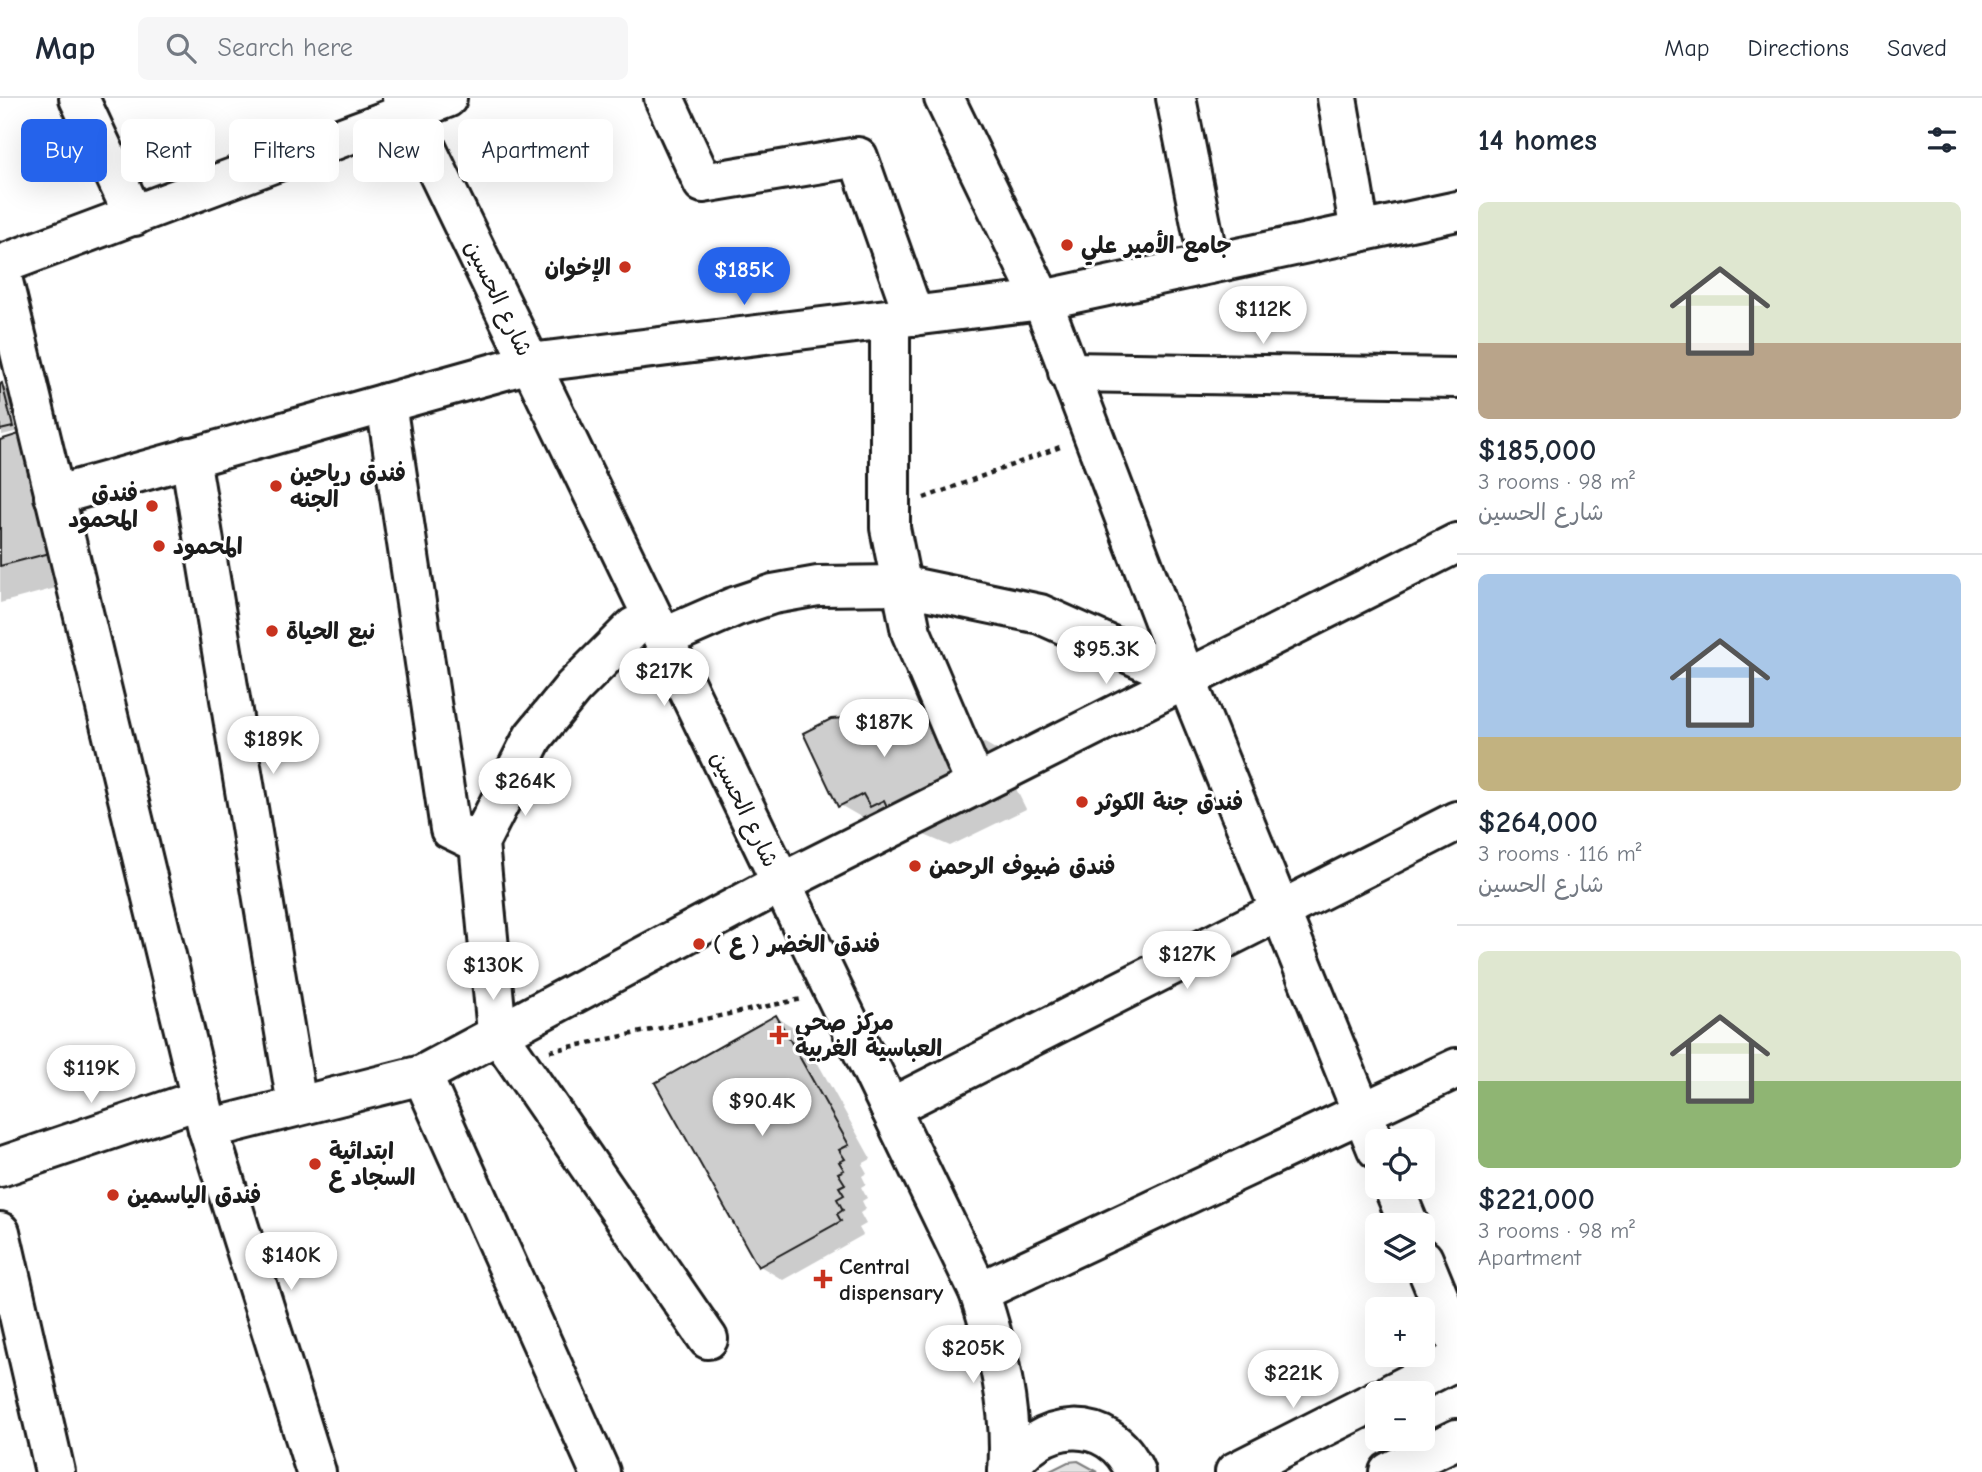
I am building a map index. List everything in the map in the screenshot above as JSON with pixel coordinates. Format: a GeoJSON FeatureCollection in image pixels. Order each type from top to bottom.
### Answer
{"type":"FeatureCollection","features":[{"type":"Feature","properties":{"kind":"street"},"geometry":{"type":"LineString","coordinates":[[79,98],[134,216]]}},
{"type":"Feature","properties":{"kind":"street"},"geometry":{"type":"LineString","coordinates":[[316,1472],[205,1114],[0,267],[406,106],[447,98]]}},
{"type":"Feature","properties":{"kind":"street"},"geometry":{"type":"LineString","coordinates":[[664,98],[704,183],[858,157],[902,317],[890,528],[911,632],[976,785]]}},
{"type":"Feature","properties":{"kind":"street"},"geometry":{"type":"LineString","coordinates":[[944,98],[1042,300],[1186,679],[1282,909],[1369,1129]]}},
{"type":"Feature","properties":{"kind":"street"},"geometry":{"type":"LineString","coordinates":[[1176,98],[1209,264]]}},
{"type":"Feature","properties":{"kind":"street"},"geometry":{"type":"LineString","coordinates":[[1338,98],[1360,232]]}},
{"type":"Feature","properties":{"kind":"street","name":"شارع الحسين"},"geometry":{"type":"LineString","coordinates":[[406,106],[530,363],[648,633],[781,883],[979,1293],[991,1328],[1004,1391],[1010,1448],[1008,1472]]}},
{"type":"Feature","properties":{"kind":"street"},"geometry":{"type":"LineString","coordinates":[[54,496],[530,363],[1042,300],[1457,211]]}},
{"type":"Feature","properties":{"kind":"street"},"geometry":{"type":"LineString","coordinates":[[1069,372],[1457,378]]}},
{"type":"Feature","properties":{"kind":"street"},"geometry":{"type":"LineString","coordinates":[[386,403],[450,829],[479,843]]}},
{"type":"Feature","properties":{"kind":"street"},"geometry":{"type":"LineString","coordinates":[[190,457],[297,1105]]}},
{"type":"Feature","properties":{"kind":"street"},"geometry":{"type":"LineString","coordinates":[[0,1167],[205,1114],[297,1105],[422,1075],[506,1045],[545,1011],[781,883],[1457,543]]}},
{"type":"Feature","properties":{"kind":"street"},"geometry":{"type":"LineString","coordinates":[[708,1339],[506,1045],[479,843],[533,737],[573,688],[648,633],[773,594],[818,586],[901,585],[1040,614],[1186,679]]}},
{"type":"Feature","properties":{"kind":"street"},"geometry":{"type":"LineString","coordinates":[[890,1108],[1457,821]]}},
{"type":"Feature","properties":{"kind":"street"},"geometry":{"type":"LineString","coordinates":[[979,1293],[1457,1068]]}},
{"type":"Feature","properties":{"kind":"street"},"geometry":{"type":"LineString","coordinates":[[422,1075],[600,1472]]}},
{"type":"Feature","properties":{"kind":"street"},"geometry":{"type":"LineString","coordinates":[[0,1232],[55,1472]]}},
{"type":"Feature","properties":{"kind":"street"},"geometry":{"type":"LineString","coordinates":[[1433,1283],[1457,1342]]}},
{"type":"Feature","properties":{"kind":"street"},"geometry":{"type":"LineString","coordinates":[[1416,1381],[1457,1360]]}},
{"type":"Feature","properties":{"kind":"street"},"geometry":{"type":"LineString","coordinates":[[1235,1472],[1365,1406]]}},
{"type":"Feature","properties":{"kind":"street"},"geometry":{"type":"LineString","coordinates":[[1008,1472],[1027,1445],[1058,1430],[1075,1429],[1108,1439],[1121,1450],[1135,1472]]}},
{"type":"Feature","properties":{"kind":"street"},"geometry":{"type":"LineString","coordinates":[[1390,1472],[1457,1440]]}},
{"type":"Feature","properties":{"kind":"path"},"geometry":{"type":"LineString","coordinates":[[890,511],[1092,435]]}},
{"type":"Feature","properties":{"kind":"path"},"geometry":{"type":"LineString","coordinates":[[506,1045],[834,992]]}},
{"type":"Feature","properties":{"kind":"shaded area"},"geometry":{"type":"Polygon","coordinates":[[[1078,1461],[1098,1472],[1048,1472],[1068,1462],[1078,1461]]]}},
{"type":"Feature","properties":{"kind":"building"},"geometry":{"type":"Polygon","coordinates":[[[2,383],[13,427],[0,430],[0,384],[2,383]]]}},
{"type":"Feature","properties":{"kind":"building"},"geometry":{"type":"Polygon","coordinates":[[[19,434],[50,553],[0,566],[0,440],[19,434]]]}},
{"type":"Feature","properties":{"kind":"building"},"geometry":{"type":"Polygon","coordinates":[[[938,714],[968,775],[890,813],[884,800],[870,807],[863,794],[838,807],[803,733],[831,719],[894,715],[902,732],[938,714]]]}},
{"type":"Feature","properties":{"kind":"building"},"geometry":{"type":"Polygon","coordinates":[[[776,1015],[849,1145],[839,1150],[845,1159],[839,1162],[844,1170],[838,1173],[845,1184],[839,1187],[844,1195],[837,1199],[843,1210],[837,1214],[841,1221],[758,1267],[655,1083],[776,1015]]]}},
{"type":"Feature","properties":{"kind":"place","name":"جامع الأمير علي"},"geometry":{"type":"Point","coordinates":[1067,245]}},
{"type":"Feature","properties":{"kind":"place","name":"الإخوان"},"geometry":{"type":"Point","coordinates":[625,267]}},
{"type":"Feature","properties":{"kind":"place","name":"فندق رياحين الجنه"},"geometry":{"type":"Point","coordinates":[276,486]}},
{"type":"Feature","properties":{"kind":"place","name":"فندق المحمود"},"geometry":{"type":"Point","coordinates":[152,506]}},
{"type":"Feature","properties":{"kind":"place","name":"المحمود"},"geometry":{"type":"Point","coordinates":[159,546]}},
{"type":"Feature","properties":{"kind":"place","name":"نبع الحياة"},"geometry":{"type":"Point","coordinates":[272,631]}},
{"type":"Feature","properties":{"kind":"place","name":"فندق جنة الكوثر"},"geometry":{"type":"Point","coordinates":[1082,802]}},
{"type":"Feature","properties":{"kind":"place","name":"فندق ضيوف الرحمن"},"geometry":{"type":"Point","coordinates":[915,866]}},
{"type":"Feature","properties":{"kind":"place","name":"فندق الخضر ( ع )"},"geometry":{"type":"Point","coordinates":[699,944]}},
{"type":"Feature","properties":{"kind":"place","name":"مركز صحي العباسية الغربية"},"geometry":{"type":"Point","coordinates":[779,1035]}},
{"type":"Feature","properties":{"kind":"place","name":"ابتدائية السجاد ع"},"geometry":{"type":"Point","coordinates":[315,1164]}},
{"type":"Feature","properties":{"kind":"place","name":"فندق الياسمين"},"geometry":{"type":"Point","coordinates":[113,1195]}},
{"type":"Feature","properties":{"kind":"place","name":"Central dispensary"},"geometry":{"type":"Point","coordinates":[823,1279]}}]}
